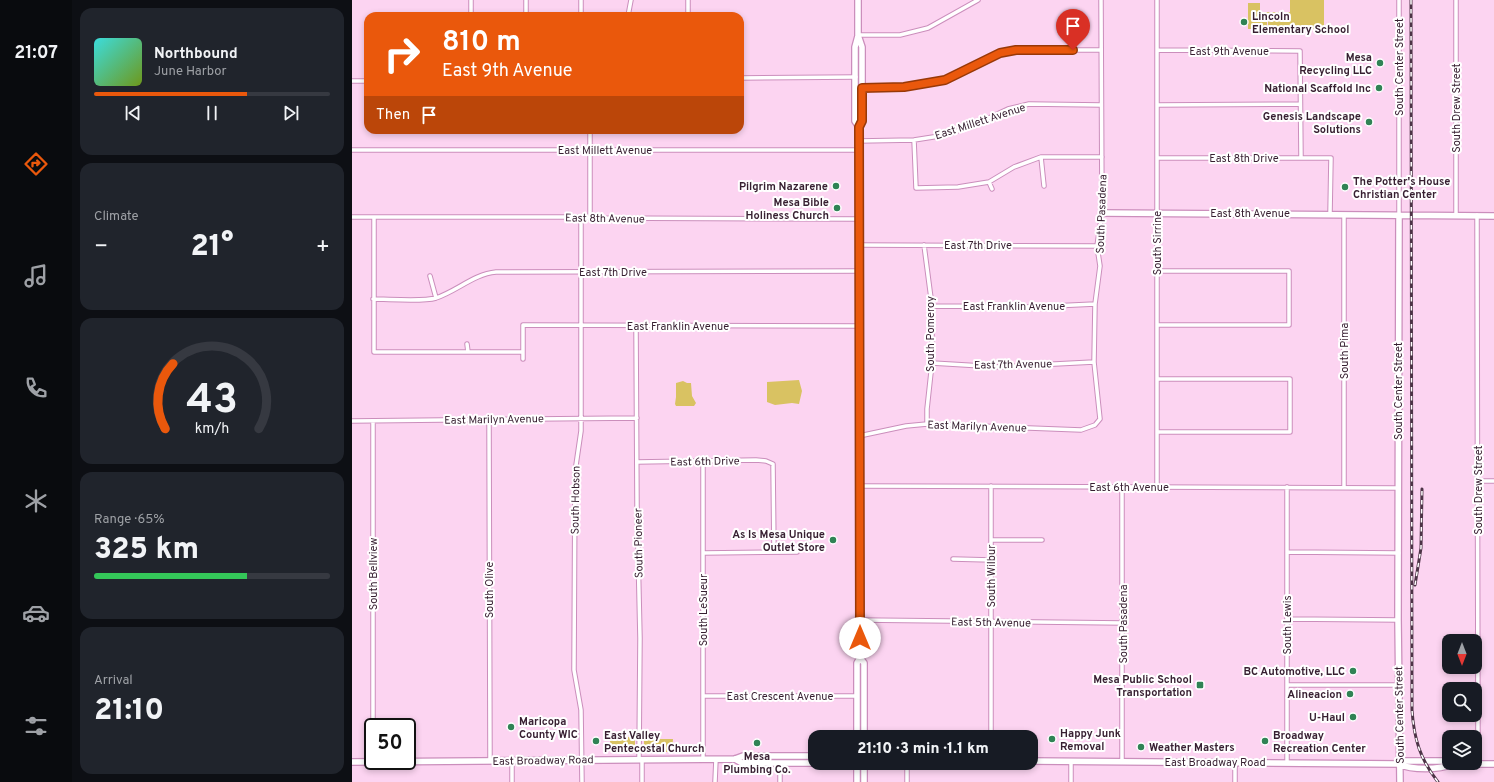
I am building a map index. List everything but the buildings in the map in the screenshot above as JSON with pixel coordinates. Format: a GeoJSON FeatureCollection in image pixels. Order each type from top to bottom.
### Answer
{"type":"FeatureCollection","features":[{"type":"Feature","properties":{"kind":"main road"},"geometry":{"type":"LineString","coordinates":[[858,0],[858,35],[855,47],[855,121],[859,127]]}},
{"type":"Feature","properties":{"kind":"main road"},"geometry":{"type":"LineString","coordinates":[[857,730],[857,663],[860,658],[858,219],[859,127],[862,121],[862,47],[858,35]]}},
{"type":"Feature","properties":{"kind":"main road","name":"East 8th Avenue"},"geometry":{"type":"LineString","coordinates":[[1102,213],[1330,213],[1494,216]]}},
{"type":"Feature","properties":{"kind":"main road","name":"South Center Street"},"geometry":{"type":"LineString","coordinates":[[1399,215],[1398,620],[1400,782]]}},
{"type":"Feature","properties":{"kind":"main road"},"geometry":{"type":"LineString","coordinates":[[860,658],[864,663],[864,730]]}},
{"type":"Feature","properties":{"kind":"main road","name":"East Broadway Road"},"geometry":{"type":"LineString","coordinates":[[416,761],[735,759],[743,756],[808,756]]}},
{"type":"Feature","properties":{"kind":"main road","name":"East Broadway Road"},"geometry":{"type":"LineString","coordinates":[[735,759],[742,763],[808,764]]}},
{"type":"Feature","properties":{"kind":"main road","name":"East Broadway Road"},"geometry":{"type":"LineString","coordinates":[[352,762],[364,761]]}},
{"type":"Feature","properties":{"kind":"main road","name":"East Broadway Road"},"geometry":{"type":"LineString","coordinates":[[1038,761],[1287,762],[1400,764],[1407,768],[1442,768]]}},
{"type":"Feature","properties":{"kind":"main road","name":"East Broadway Road"},"geometry":{"type":"LineString","coordinates":[[1482,764],[1494,764]]}},
{"type":"Feature","properties":{"kind":"main road"},"geometry":{"type":"LineString","coordinates":[[856,770],[857,782]]}},
{"type":"Feature","properties":{"kind":"main road"},"geometry":{"type":"LineString","coordinates":[[864,782],[865,770]]}},
{"type":"Feature","properties":{"kind":"street"},"geometry":{"type":"LineString","coordinates":[[471,0],[471,12]]}},
{"type":"Feature","properties":{"kind":"street"},"geometry":{"type":"LineString","coordinates":[[526,0],[526,12]]}},
{"type":"Feature","properties":{"kind":"street"},"geometry":{"type":"LineString","coordinates":[[581,0],[581,12]]}},
{"type":"Feature","properties":{"kind":"street"},"geometry":{"type":"LineString","coordinates":[[629,12],[631,0]]}},
{"type":"Feature","properties":{"kind":"street"},"geometry":{"type":"LineString","coordinates":[[688,0],[688,12]]}},
{"type":"Feature","properties":{"kind":"street"},"geometry":{"type":"LineString","coordinates":[[968,0],[969,5]]}},
{"type":"Feature","properties":{"kind":"street"},"geometry":{"type":"LineString","coordinates":[[858,35],[900,35],[928,28],[978,0]]}},
{"type":"Feature","properties":{"kind":"street","name":"South Pasadena"},"geometry":{"type":"LineString","coordinates":[[1095,425],[1100,419],[1094,362],[1095,304],[1100,266],[1097,246],[1102,213],[1101,0]]}},
{"type":"Feature","properties":{"kind":"street","name":"South Sirrine"},"geometry":{"type":"LineString","coordinates":[[1157,0],[1158,487]]}},
{"type":"Feature","properties":{"kind":"street","name":"South Center Street"},"geometry":{"type":"LineString","coordinates":[[1399,0],[1399,215]]}},
{"type":"Feature","properties":{"kind":"street","name":"South Drew Street"},"geometry":{"type":"LineString","coordinates":[[1456,0],[1456,215]]}},
{"type":"Feature","properties":{"kind":"street"},"geometry":{"type":"LineString","coordinates":[[855,88],[904,87],[945,80],[988,58],[1000,53],[1016,50],[1101,50]]}},
{"type":"Feature","properties":{"kind":"street","name":"East 9th Avenue"},"geometry":{"type":"LineString","coordinates":[[1157,50],[1300,51],[1300,104]]}},
{"type":"Feature","properties":{"kind":"street"},"geometry":{"type":"LineString","coordinates":[[744,78],[862,77]]}},
{"type":"Feature","properties":{"kind":"street"},"geometry":{"type":"LineString","coordinates":[[352,81],[364,81]]}},
{"type":"Feature","properties":{"kind":"street","name":"East Millett Avenue"},"geometry":{"type":"LineString","coordinates":[[859,141],[914,140],[946,135],[974,125],[1008,109],[1029,104],[1101,105]]}},
{"type":"Feature","properties":{"kind":"street"},"geometry":{"type":"LineString","coordinates":[[1158,105],[1300,104],[1300,158]]}},
{"type":"Feature","properties":{"kind":"street"},"geometry":{"type":"LineString","coordinates":[[590,134],[590,218]]}},
{"type":"Feature","properties":{"kind":"street"},"geometry":{"type":"LineString","coordinates":[[914,140],[916,188],[958,187],[989,182],[1014,167],[1041,157],[1102,157]]}},
{"type":"Feature","properties":{"kind":"street","name":"East Millett Avenue"},"geometry":{"type":"LineString","coordinates":[[352,150],[859,150]]}},
{"type":"Feature","properties":{"kind":"street"},"geometry":{"type":"LineString","coordinates":[[1041,157],[1044,186]]}},
{"type":"Feature","properties":{"kind":"street","name":"East 8th Drive"},"geometry":{"type":"LineString","coordinates":[[1158,158],[1331,158],[1330,213]]}},
{"type":"Feature","properties":{"kind":"street"},"geometry":{"type":"LineString","coordinates":[[989,182],[992,189]]}},
{"type":"Feature","properties":{"kind":"street","name":"South Pima"},"geometry":{"type":"LineString","coordinates":[[1344,214],[1344,488]]}},
{"type":"Feature","properties":{"kind":"street","name":"South Drew Street"},"geometry":{"type":"LineString","coordinates":[[1477,215],[1478,730]]}},
{"type":"Feature","properties":{"kind":"street","name":"East 8th Avenue"},"geometry":{"type":"LineString","coordinates":[[352,217],[858,219]]}},
{"type":"Feature","properties":{"kind":"street"},"geometry":{"type":"LineString","coordinates":[[374,217],[374,352],[523,352]]}},
{"type":"Feature","properties":{"kind":"street","name":"South Hobson"},"geometry":{"type":"LineString","coordinates":[[581,217],[581,418],[580,439],[575,472],[574,670],[582,710],[582,782]]}},
{"type":"Feature","properties":{"kind":"street","name":"East 7th Drive"},"geometry":{"type":"LineString","coordinates":[[859,245],[1097,246]]}},
{"type":"Feature","properties":{"kind":"street","name":"South Pomeroy"},"geometry":{"type":"LineString","coordinates":[[924,245],[932,306],[932,363],[927,409],[927,424]]}},
{"type":"Feature","properties":{"kind":"street","name":"East 7th Drive"},"geometry":{"type":"LineString","coordinates":[[373,299],[425,300],[436,298],[489,273],[859,271]]}},
{"type":"Feature","properties":{"kind":"street"},"geometry":{"type":"LineString","coordinates":[[1157,271],[1289,271],[1289,325],[1157,325]]}},
{"type":"Feature","properties":{"kind":"street"},"geometry":{"type":"LineString","coordinates":[[430,276],[436,298]]}},
{"type":"Feature","properties":{"kind":"street","name":"East Franklin Avenue"},"geometry":{"type":"LineString","coordinates":[[932,306],[1032,307],[1095,304]]}},
{"type":"Feature","properties":{"kind":"street","name":"East Franklin Avenue"},"geometry":{"type":"LineString","coordinates":[[524,359],[523,325],[859,326]]}},
{"type":"Feature","properties":{"kind":"street","name":"South Pioneer"},"geometry":{"type":"LineString","coordinates":[[636,326],[642,782]]}},
{"type":"Feature","properties":{"kind":"street"},"geometry":{"type":"LineString","coordinates":[[467,344],[468,352]]}},
{"type":"Feature","properties":{"kind":"street","name":"East 7th Avenue"},"geometry":{"type":"LineString","coordinates":[[932,363],[999,367],[1094,362]]}},
{"type":"Feature","properties":{"kind":"street"},"geometry":{"type":"LineString","coordinates":[[1157,379],[1290,379],[1290,432],[1158,432]]}},
{"type":"Feature","properties":{"kind":"street","name":"East Marilyn Avenue"},"geometry":{"type":"LineString","coordinates":[[352,421],[637,418]]}},
{"type":"Feature","properties":{"kind":"street","name":"South Olive"},"geometry":{"type":"LineString","coordinates":[[489,420],[490,761]]}},
{"type":"Feature","properties":{"kind":"street","name":"South Bellview"},"geometry":{"type":"LineString","coordinates":[[373,421],[374,718]]}},
{"type":"Feature","properties":{"kind":"street","name":"East Marilyn Avenue"},"geometry":{"type":"LineString","coordinates":[[859,436],[906,426],[927,424],[1081,430],[1095,425]]}},
{"type":"Feature","properties":{"kind":"street","name":"South LeSueur"},"geometry":{"type":"LineString","coordinates":[[703,461],[703,759]]}},
{"type":"Feature","properties":{"kind":"street","name":"East 6th Drive"},"geometry":{"type":"LineString","coordinates":[[637,462],[766,461],[773,464],[774,552]]}},
{"type":"Feature","properties":{"kind":"street"},"geometry":{"type":"LineString","coordinates":[[1478,482],[1494,482]]}},
{"type":"Feature","properties":{"kind":"street","name":"East 6th Avenue"},"geometry":{"type":"LineString","coordinates":[[859,486],[1398,488]]}},
{"type":"Feature","properties":{"kind":"street","name":"South Wilbur"},"geometry":{"type":"LineString","coordinates":[[991,486],[992,730]]}},
{"type":"Feature","properties":{"kind":"street","name":"South Pasadena"},"geometry":{"type":"LineString","coordinates":[[1122,487],[1122,761]]}},
{"type":"Feature","properties":{"kind":"street","name":"South Lewis"},"geometry":{"type":"LineString","coordinates":[[1287,487],[1287,762]]}},
{"type":"Feature","properties":{"kind":"street"},"geometry":{"type":"LineString","coordinates":[[991,540],[1042,540]]}},
{"type":"Feature","properties":{"kind":"street"},"geometry":{"type":"LineString","coordinates":[[703,553],[797,552]]}},
{"type":"Feature","properties":{"kind":"street"},"geometry":{"type":"LineString","coordinates":[[1287,552],[1399,553]]}},
{"type":"Feature","properties":{"kind":"street"},"geometry":{"type":"LineString","coordinates":[[953,559],[991,560]]}},
{"type":"Feature","properties":{"kind":"street"},"geometry":{"type":"LineString","coordinates":[[1287,619],[1398,620]]}},
{"type":"Feature","properties":{"kind":"street","name":"East 5th Avenue"},"geometry":{"type":"LineString","coordinates":[[860,620],[1123,623]]}},
{"type":"Feature","properties":{"kind":"street"},"geometry":{"type":"LineString","coordinates":[[1287,685],[1399,685]]}},
{"type":"Feature","properties":{"kind":"street","name":"East Crescent Avenue"},"geometry":{"type":"LineString","coordinates":[[703,696],[857,696]]}},
{"type":"Feature","properties":{"kind":"street"},"geometry":{"type":"LineString","coordinates":[[715,782],[716,759]]}},
{"type":"Feature","properties":{"kind":"street"},"geometry":{"type":"LineString","coordinates":[[512,761],[512,782]]}},
{"type":"Feature","properties":{"kind":"street"},"geometry":{"type":"LineString","coordinates":[[1071,761],[1071,782]]}},
{"type":"Feature","properties":{"kind":"street"},"geometry":{"type":"LineString","coordinates":[[1235,762],[1235,782]]}},
{"type":"Feature","properties":{"kind":"street"},"geometry":{"type":"LineString","coordinates":[[780,764],[780,782]]}},
{"type":"Feature","properties":{"kind":"street"},"geometry":{"type":"LineString","coordinates":[[907,770],[907,782]]}},
{"type":"Feature","properties":{"kind":"shaded area"},"geometry":{"type":"Polygon","coordinates":[[[1290,0],[1324,0],[1324,29],[1305,29],[1305,32],[1251,32],[1253,30],[1268,30],[1268,20],[1262,12],[1290,12],[1290,0]]]}},
{"type":"Feature","properties":{"kind":"shaded area"},"geometry":{"type":"Polygon","coordinates":[[[1248,3],[1260,3],[1260,14],[1267,21],[1267,29],[1248,29],[1248,3]]]}},
{"type":"Feature","properties":{"kind":"shaded area"},"geometry":{"type":"Polygon","coordinates":[[[799,380],[802,391],[799,404],[792,403],[775,405],[767,402],[767,382],[799,380]]]}},
{"type":"Feature","properties":{"kind":"shaded area"},"geometry":{"type":"Polygon","coordinates":[[[683,381],[691,383],[692,396],[696,403],[694,406],[676,406],[675,404],[676,383],[683,381]]]}},
{"type":"Feature","properties":{"kind":"shaded area"},"geometry":{"type":"Polygon","coordinates":[[[610,737],[635,737],[635,752],[610,752],[610,737]]]}},
{"type":"Feature","properties":{"kind":"shaded area"},"geometry":{"type":"Polygon","coordinates":[[[645,739],[673,739],[672,752],[646,752],[644,750],[645,739]]]}},
{"type":"Feature","properties":{"kind":"railway"},"geometry":{"type":"LineString","coordinates":[[1411,0],[1412,710],[1414,730],[1422,757],[1438,782]]}},
{"type":"Feature","properties":{"kind":"railway"},"geometry":{"type":"LineString","coordinates":[[1415,585],[1421,548],[1422,489]]}},
{"type":"Feature","properties":{"kind":"place","name":"Lincoln Elementary School"},"geometry":{"type":"Point","coordinates":[1244,22]}},
{"type":"Feature","properties":{"kind":"place","name":"Mesa Recycling LLC"},"geometry":{"type":"Point","coordinates":[1380,63]}},
{"type":"Feature","properties":{"kind":"place","name":"National Scaffold Inc"},"geometry":{"type":"Point","coordinates":[1379,88]}},
{"type":"Feature","properties":{"kind":"place","name":"Genesis Landscape Solutions"},"geometry":{"type":"Point","coordinates":[1369,122]}},
{"type":"Feature","properties":{"kind":"place","name":"Pilgrim Nazarene"},"geometry":{"type":"Point","coordinates":[836,186]}},
{"type":"Feature","properties":{"kind":"place","name":"The Potter's House Christian Center"},"geometry":{"type":"Point","coordinates":[1345,187]}},
{"type":"Feature","properties":{"kind":"place","name":"Mesa Bible Holiness Church"},"geometry":{"type":"Point","coordinates":[837,208]}},
{"type":"Feature","properties":{"kind":"place","name":"As Is Mesa Unique Outlet Store"},"geometry":{"type":"Point","coordinates":[833,540]}},
{"type":"Feature","properties":{"kind":"place","name":"BC Automotive, LLC"},"geometry":{"type":"Point","coordinates":[1353,671]}},
{"type":"Feature","properties":{"kind":"place","name":"Mesa Public School Transportation"},"geometry":{"type":"Point","coordinates":[1200,685]}},
{"type":"Feature","properties":{"kind":"place","name":"Alineacion"},"geometry":{"type":"Point","coordinates":[1350,694]}},
{"type":"Feature","properties":{"kind":"place","name":"U-Haul"},"geometry":{"type":"Point","coordinates":[1353,717]}},
{"type":"Feature","properties":{"kind":"place","name":"Maricopa County WIC"},"geometry":{"type":"Point","coordinates":[511,727]}},
{"type":"Feature","properties":{"kind":"place","name":"Happy Junk Removal"},"geometry":{"type":"Point","coordinates":[1052,739]}},
{"type":"Feature","properties":{"kind":"place","name":"East Valley Pentecostal Church"},"geometry":{"type":"Point","coordinates":[596,741]}},
{"type":"Feature","properties":{"kind":"place","name":"Broadway Recreation Center"},"geometry":{"type":"Point","coordinates":[1265,741]}},
{"type":"Feature","properties":{"kind":"place","name":"Mesa Plumbing Co."},"geometry":{"type":"Point","coordinates":[757,743]}},
{"type":"Feature","properties":{"kind":"place","name":"Weather Masters"},"geometry":{"type":"Point","coordinates":[1141,747]}},
{"type":"Feature","properties":{"kind":"route"},"geometry":{"type":"LineString","coordinates":[[860,638],[858,219],[859,127],[862,121],[862,88],[904,87],[945,80],[988,58],[1000,53],[1016,50],[1073,50]]}}]}
